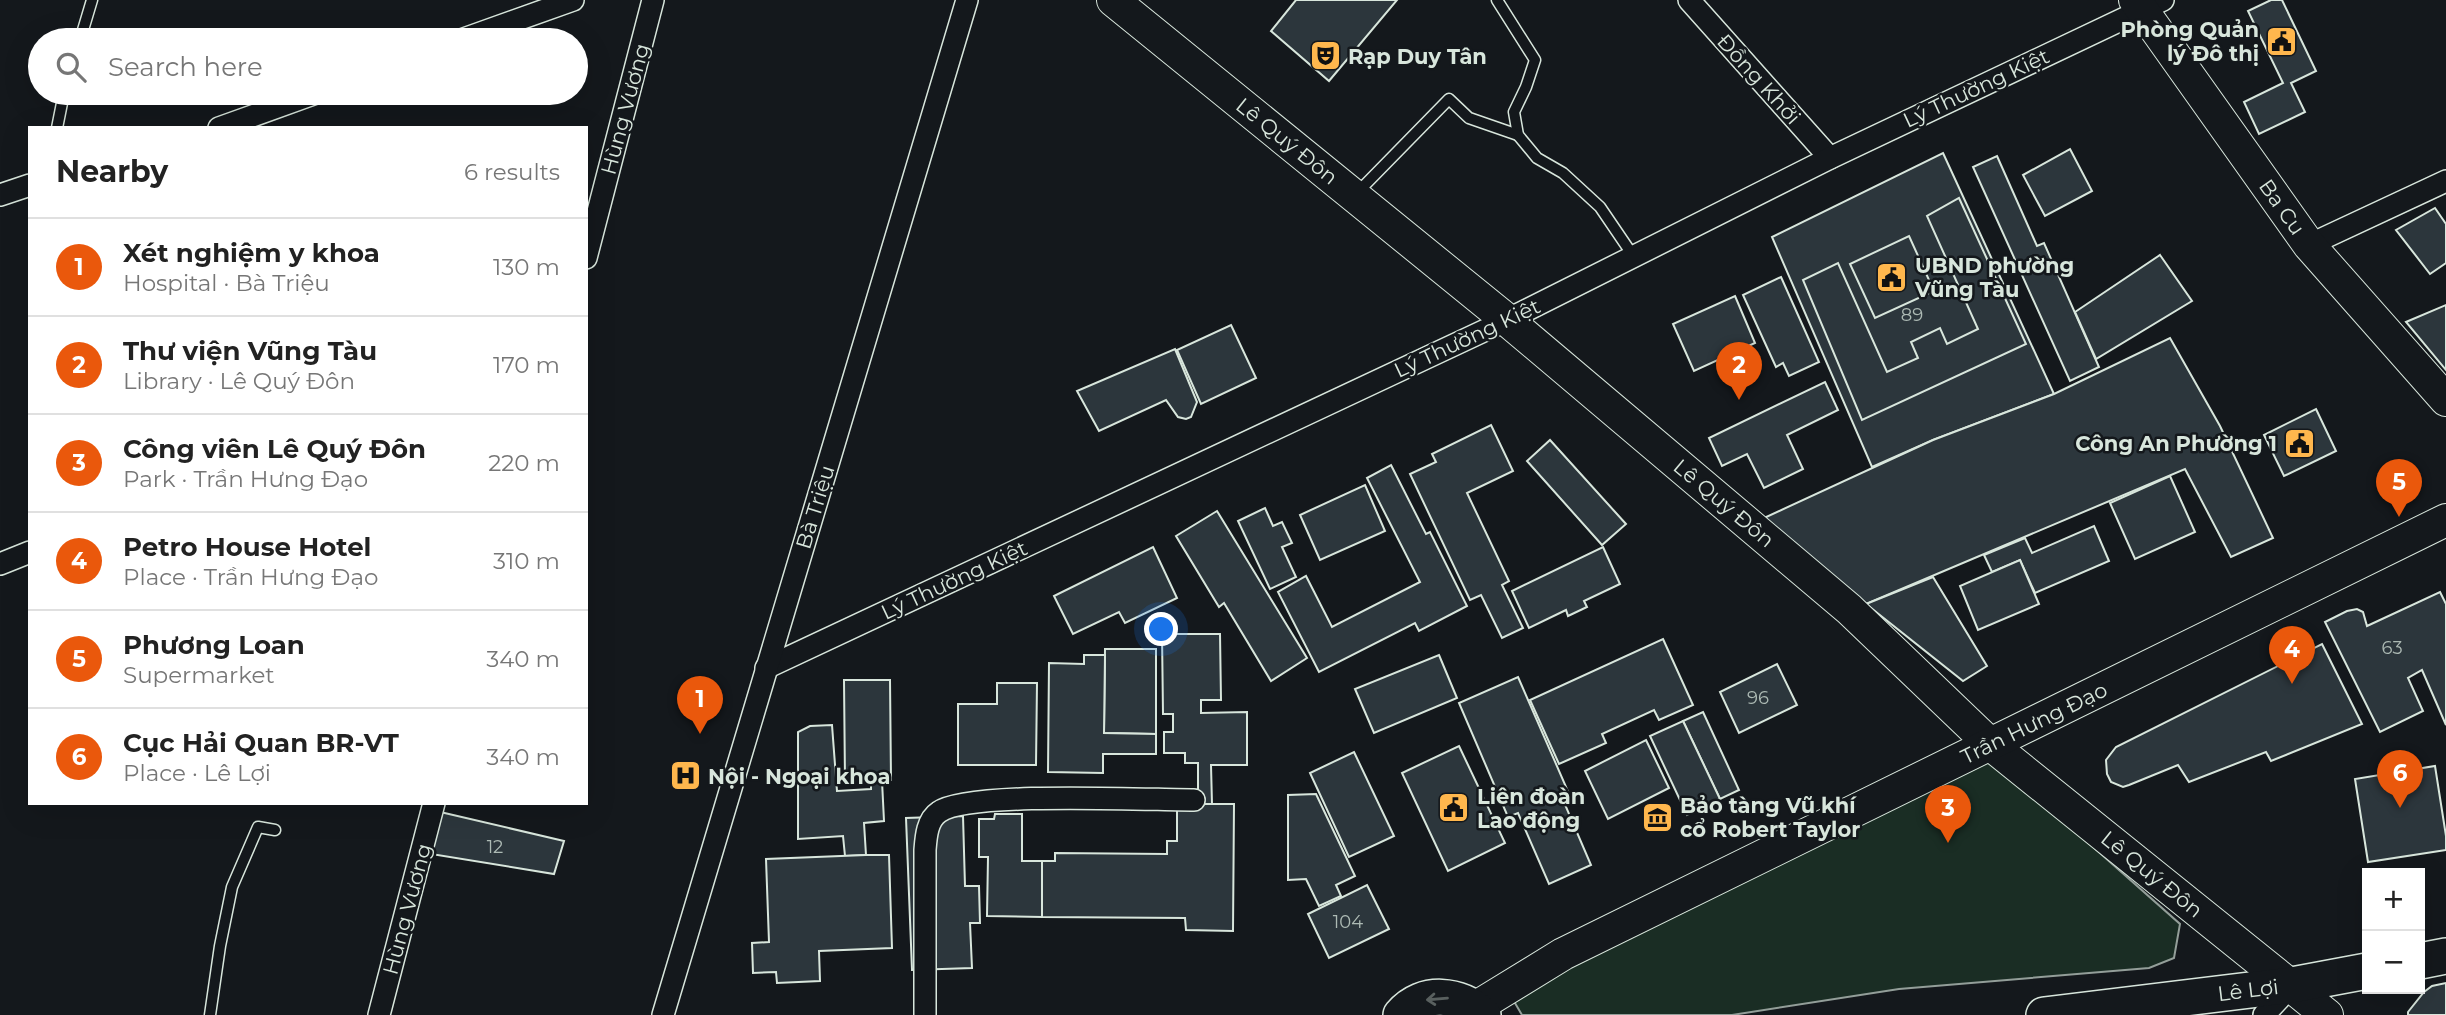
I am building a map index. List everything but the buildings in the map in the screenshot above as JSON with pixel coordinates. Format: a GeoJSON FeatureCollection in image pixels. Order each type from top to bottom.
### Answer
{"type":"FeatureCollection","features":[{"type":"Feature","properties":{"kind":"main road"},"geometry":{"type":"LineString","coordinates":[[2425,960],[2446,956]]}},
{"type":"Feature","properties":{"kind":"main road","name":"Lê Lợi"},"geometry":{"type":"LineString","coordinates":[[2044,1015],[2292,985],[2362,972]]}},
{"type":"Feature","properties":{"kind":"main road"},"geometry":{"type":"LineString","coordinates":[[1401,1015],[1420,1001],[1439,997],[1458,999],[1479,1011]]}},
{"type":"Feature","properties":{"kind":"street"},"geometry":{"type":"LineString","coordinates":[[495,28],[573,0]]}},
{"type":"Feature","properties":{"kind":"street","name":"Hùng Vương"},"geometry":{"type":"LineString","coordinates":[[588,250],[653,0]]}},
{"type":"Feature","properties":{"kind":"street","name":"Bà Triệu"},"geometry":{"type":"LineString","coordinates":[[663,1015],[967,0]]}},
{"type":"Feature","properties":{"kind":"street","name":"Lê Quý Đôn"},"geometry":{"type":"LineString","coordinates":[[1113,0],[1507,320],[1849,609],[1990,744],[2327,1015]]}},
{"type":"Feature","properties":{"kind":"street","name":"Đồng Khởi"},"geometry":{"type":"LineString","coordinates":[[1689,0],[1830,158]]}},
{"type":"Feature","properties":{"kind":"street","name":"Lý Thường Kiệt"},"geometry":{"type":"LineString","coordinates":[[766,668],[1507,320],[2147,3]]}},
{"type":"Feature","properties":{"kind":"street","name":"Ba Cu"},"geometry":{"type":"LineString","coordinates":[[2147,3],[2309,245],[2446,400]]}},
{"type":"Feature","properties":{"kind":"street"},"geometry":{"type":"LineString","coordinates":[[225,126],[283,105]]}},
{"type":"Feature","properties":{"kind":"street"},"geometry":{"type":"LineString","coordinates":[[2309,245],[2445,184]]}},
{"type":"Feature","properties":{"kind":"street"},"geometry":{"type":"LineString","coordinates":[[0,195],[28,186]]}},
{"type":"Feature","properties":{"kind":"street","name":"Trần Hưng Đạo"},"geometry":{"type":"LineString","coordinates":[[1479,1011],[1563,954],[2446,520]]}},
{"type":"Feature","properties":{"kind":"street"},"geometry":{"type":"LineString","coordinates":[[0,564],[28,553]]}},
{"type":"Feature","properties":{"kind":"street"},"geometry":{"type":"LineString","coordinates":[[925,1015],[925,850],[932,819],[940,811],[979,802],[1046,799],[1194,800]]}},
{"type":"Feature","properties":{"kind":"street","name":"Hùng Vương"},"geometry":{"type":"LineString","coordinates":[[379,1015],[433,805]]}},
{"type":"Feature","properties":{"kind":"street"},"geometry":{"type":"LineString","coordinates":[[2264,1015],[2292,985]]}},
{"type":"Feature","properties":{"kind":"lane"},"geometry":{"type":"LineString","coordinates":[[84,28],[92,0]]}},
{"type":"Feature","properties":{"kind":"lane"},"geometry":{"type":"LineString","coordinates":[[1497,0],[1535,60],[1514,112],[1518,135],[1537,158],[1563,173],[1600,207],[1634,257]]}},
{"type":"Feature","properties":{"kind":"lane"},"geometry":{"type":"LineString","coordinates":[[1355,196],[1448,99],[1469,118],[1518,135]]}},
{"type":"Feature","properties":{"kind":"lane"},"geometry":{"type":"LineString","coordinates":[[57,126],[62,105]]}},
{"type":"Feature","properties":{"kind":"lane"},"geometry":{"type":"LineString","coordinates":[[210,1015],[232,887],[257,827],[275,830]]}},
{"type":"Feature","properties":{"kind":"green space"},"geometry":{"type":"Polygon","coordinates":[[[1995,760],[2180,924],[2174,958],[2149,968],[1899,989],[1732,1015],[1522,1015],[1512,998],[1961,762],[1995,760]]]}},
{"type":"Feature","properties":{"kind":"place","name":"Phòng Quản lý Đô thị"},"geometry":{"type":"Point","coordinates":[2282,41]}},
{"type":"Feature","properties":{"kind":"place","name":"Rạp Duy Tân"},"geometry":{"type":"Point","coordinates":[1325,56]}},
{"type":"Feature","properties":{"kind":"place","name":"UBND phường Vũng Tàu"},"geometry":{"type":"Point","coordinates":[1892,277]}},
{"type":"Feature","properties":{"kind":"place","name":"Thư viện Vũng Tàu"},"geometry":{"type":"Point","coordinates":[1739,400]}},
{"type":"Feature","properties":{"kind":"place","name":"Công An Phường 1"},"geometry":{"type":"Point","coordinates":[2300,443]}},
{"type":"Feature","properties":{"kind":"place","name":"Phương Loan"},"geometry":{"type":"Point","coordinates":[2399,517]}},
{"type":"Feature","properties":{"kind":"place","name":"Petro House Hotel"},"geometry":{"type":"Point","coordinates":[2292,684]}},
{"type":"Feature","properties":{"kind":"place","name":"Xét nghiệm y khoa"},"geometry":{"type":"Point","coordinates":[700,734]}},
{"type":"Feature","properties":{"kind":"place","name":"Nội - Ngoại khoa"},"geometry":{"type":"Point","coordinates":[685,776]}},
{"type":"Feature","properties":{"kind":"place","name":"Liên đoàn Lao động"},"geometry":{"type":"Point","coordinates":[1454,808]}},
{"type":"Feature","properties":{"kind":"place","name":"Cục Hải Quan BR-VT"},"geometry":{"type":"Point","coordinates":[2400,808]}},
{"type":"Feature","properties":{"kind":"place","name":"Bảo tàng Vũ khí cổ Robert Taylor"},"geometry":{"type":"Point","coordinates":[1657,817]}},
{"type":"Feature","properties":{"kind":"place","name":"Công viên Lê Quý Đôn"},"geometry":{"type":"Point","coordinates":[1948,843]}}]}
